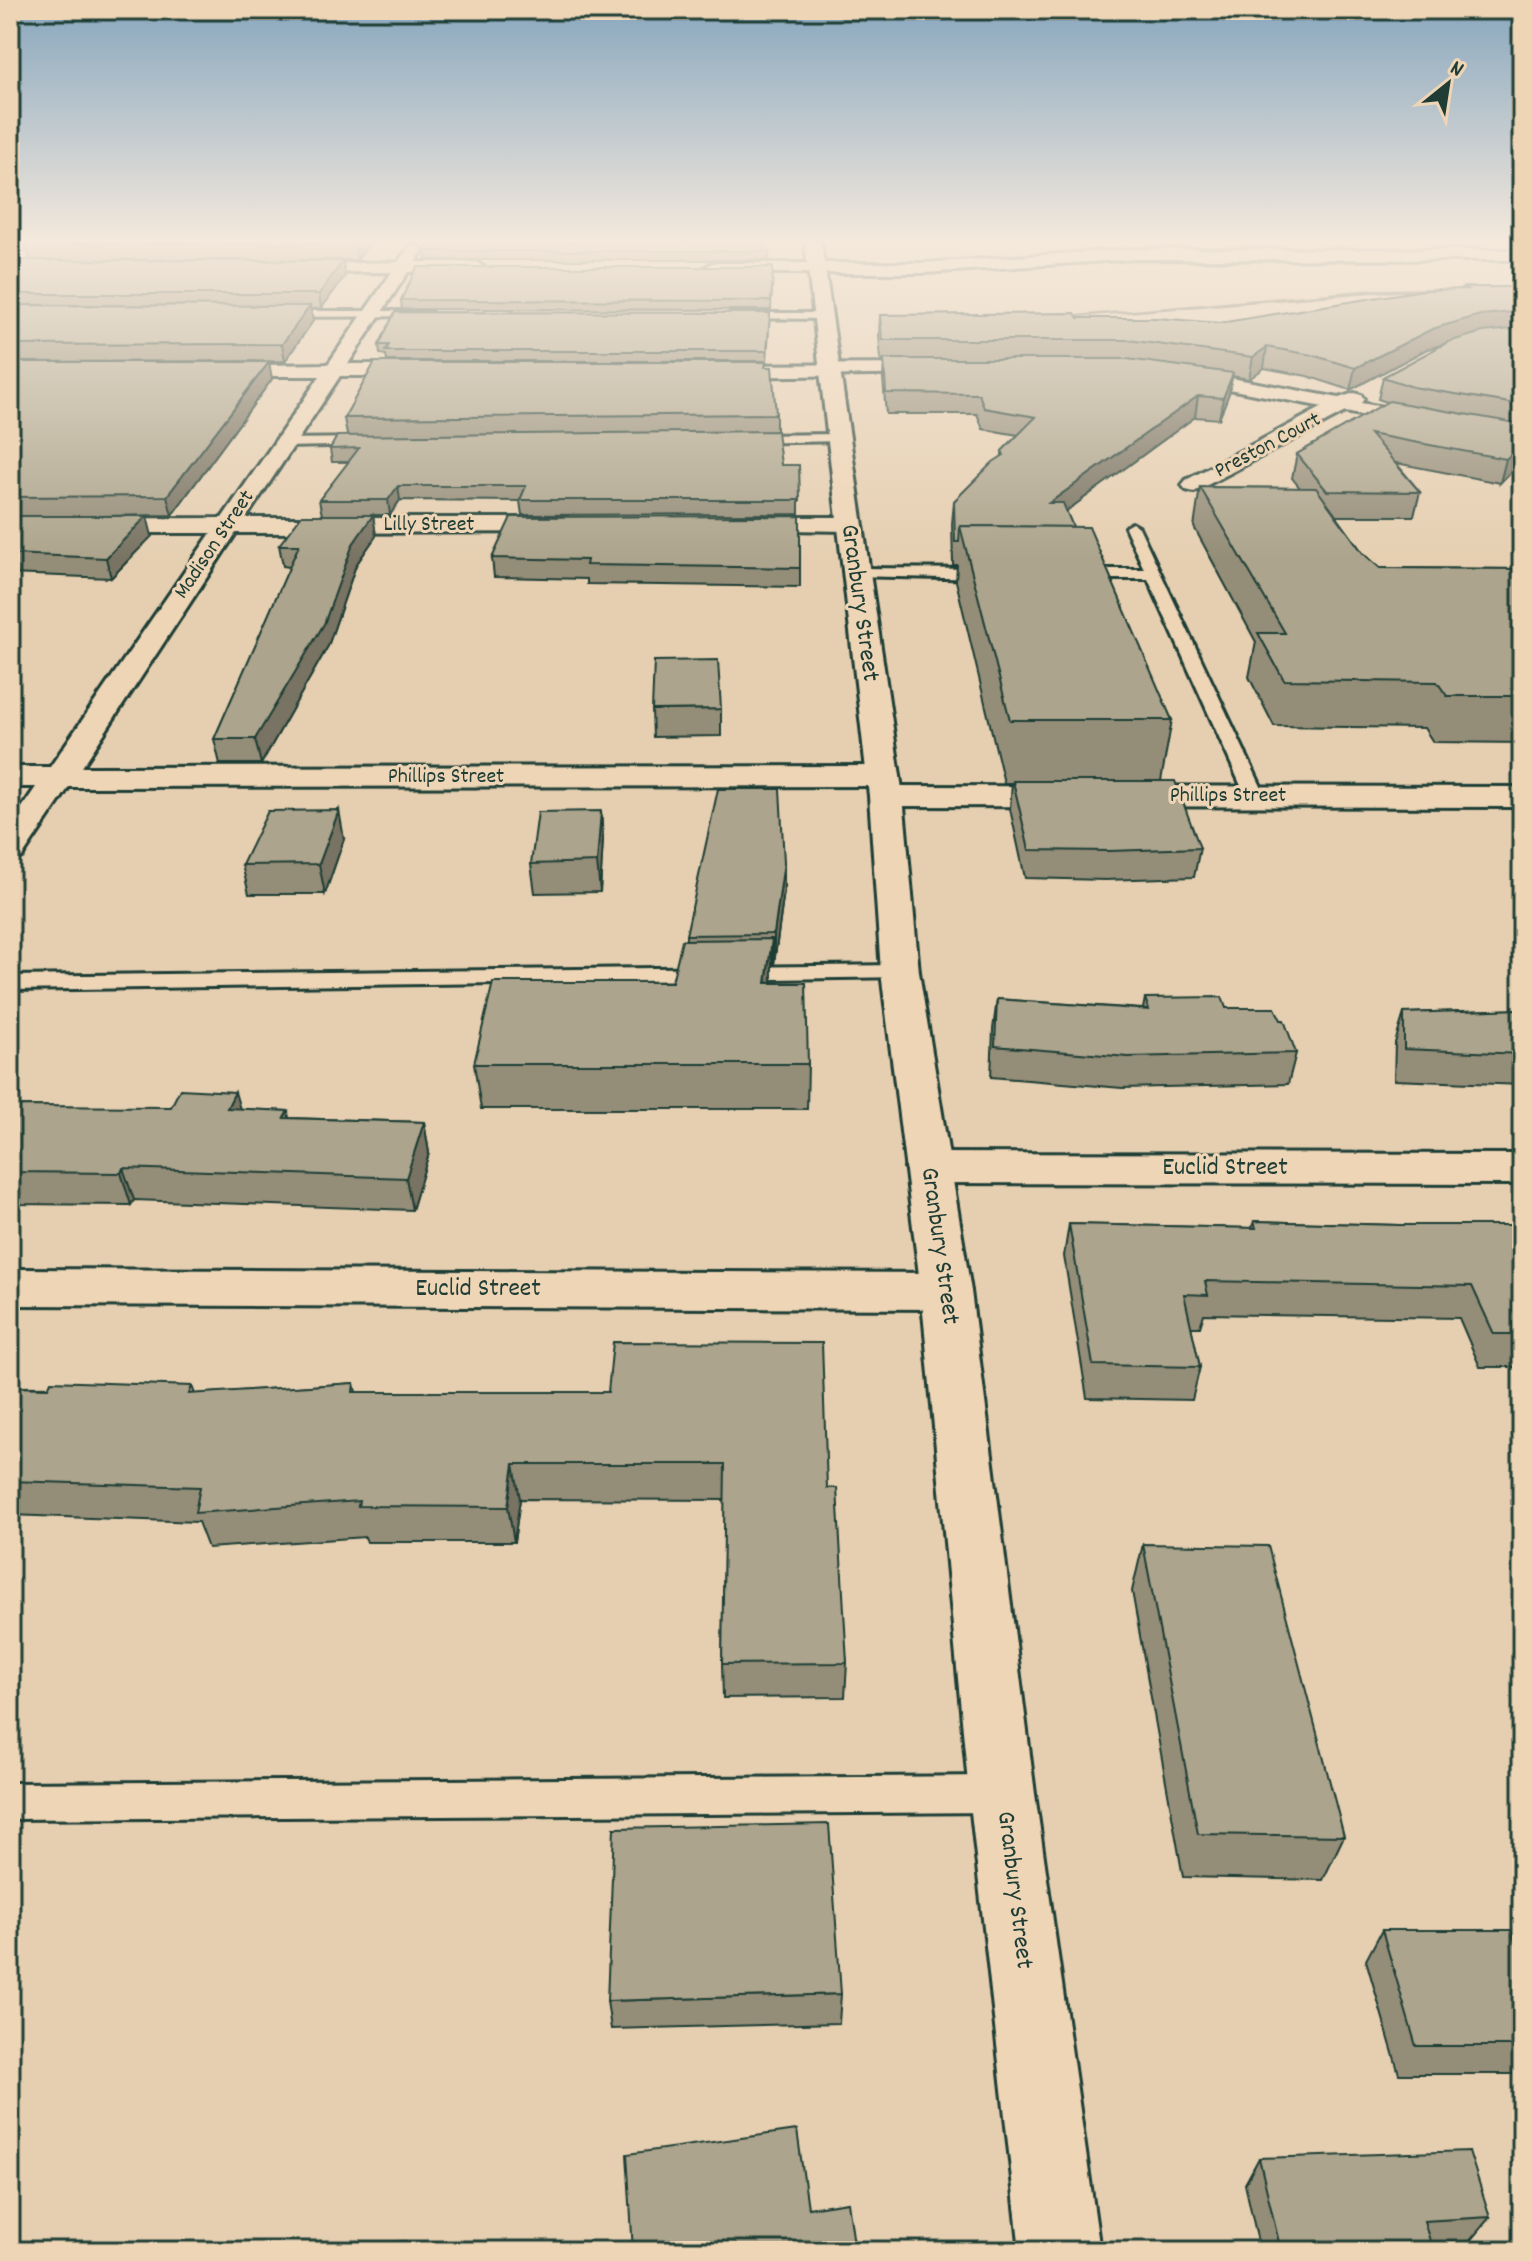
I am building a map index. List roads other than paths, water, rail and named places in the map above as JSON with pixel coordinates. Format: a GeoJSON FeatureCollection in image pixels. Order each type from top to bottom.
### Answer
{"type":"FeatureCollection","features":[{"type":"Feature","properties":{"kind":"street","name":"Madison Street"},"geometry":{"type":"LineString","coordinates":[[10,850],[349,348]]}},
{"type":"Feature","properties":{"kind":"street","name":"Granbury Street"},"geometry":{"type":"LineString","coordinates":[[828,348],[884,786],[900,972],[946,1291],[1002,1794],[1060,2251]]}},
{"type":"Feature","properties":{"kind":"street"},"geometry":{"type":"LineString","coordinates":[[195,370],[459,370]]}},
{"type":"Feature","properties":{"kind":"street"},"geometry":{"type":"LineString","coordinates":[[692,371],[970,370]]}},
{"type":"Feature","properties":{"kind":"street"},"geometry":{"type":"LineString","coordinates":[[1153,372],[1215,379],[1436,426],[1522,439]]}},
{"type":"Feature","properties":{"kind":"street","name":"Preston Court"},"geometry":{"type":"LineString","coordinates":[[1194,485],[1377,386]]}},
{"type":"Feature","properties":{"kind":"street","name":"Lilly Street"},"geometry":{"type":"LineString","coordinates":[[10,526],[591,524]]}},
{"type":"Feature","properties":{"kind":"street"},"geometry":{"type":"LineString","coordinates":[[718,524],[848,524]]}},
{"type":"Feature","properties":{"kind":"street","name":"Phillips Street"},"geometry":{"type":"LineString","coordinates":[[10,777],[884,786],[1256,797],[1522,797]]}},
{"type":"Feature","properties":{"kind":"street","name":"Euclid Street"},"geometry":{"type":"LineString","coordinates":[[928,1168],[1522,1169]]}},
{"type":"Feature","properties":{"kind":"street","name":"Euclid Street"},"geometry":{"type":"LineString","coordinates":[[10,1287],[946,1291]]}},
{"type":"Feature","properties":{"kind":"lane"},"geometry":{"type":"LineString","coordinates":[[728,439],[839,438]]}},
{"type":"Feature","properties":{"kind":"lane"},"geometry":{"type":"LineString","coordinates":[[285,443],[380,442]]}},
{"type":"Feature","properties":{"kind":"lane"},"geometry":{"type":"LineString","coordinates":[[1132,527],[1256,797]]}},
{"type":"Feature","properties":{"kind":"lane"},"geometry":{"type":"LineString","coordinates":[[855,573],[1012,574]]}},
{"type":"Feature","properties":{"kind":"lane"},"geometry":{"type":"LineString","coordinates":[[1059,574],[1153,574]]}},
{"type":"Feature","properties":{"kind":"lane"},"geometry":{"type":"LineString","coordinates":[[10,983],[900,972]]}},
{"type":"Feature","properties":{"kind":"lane"},"geometry":{"type":"LineString","coordinates":[[10,1801],[1002,1794]]}}]}
